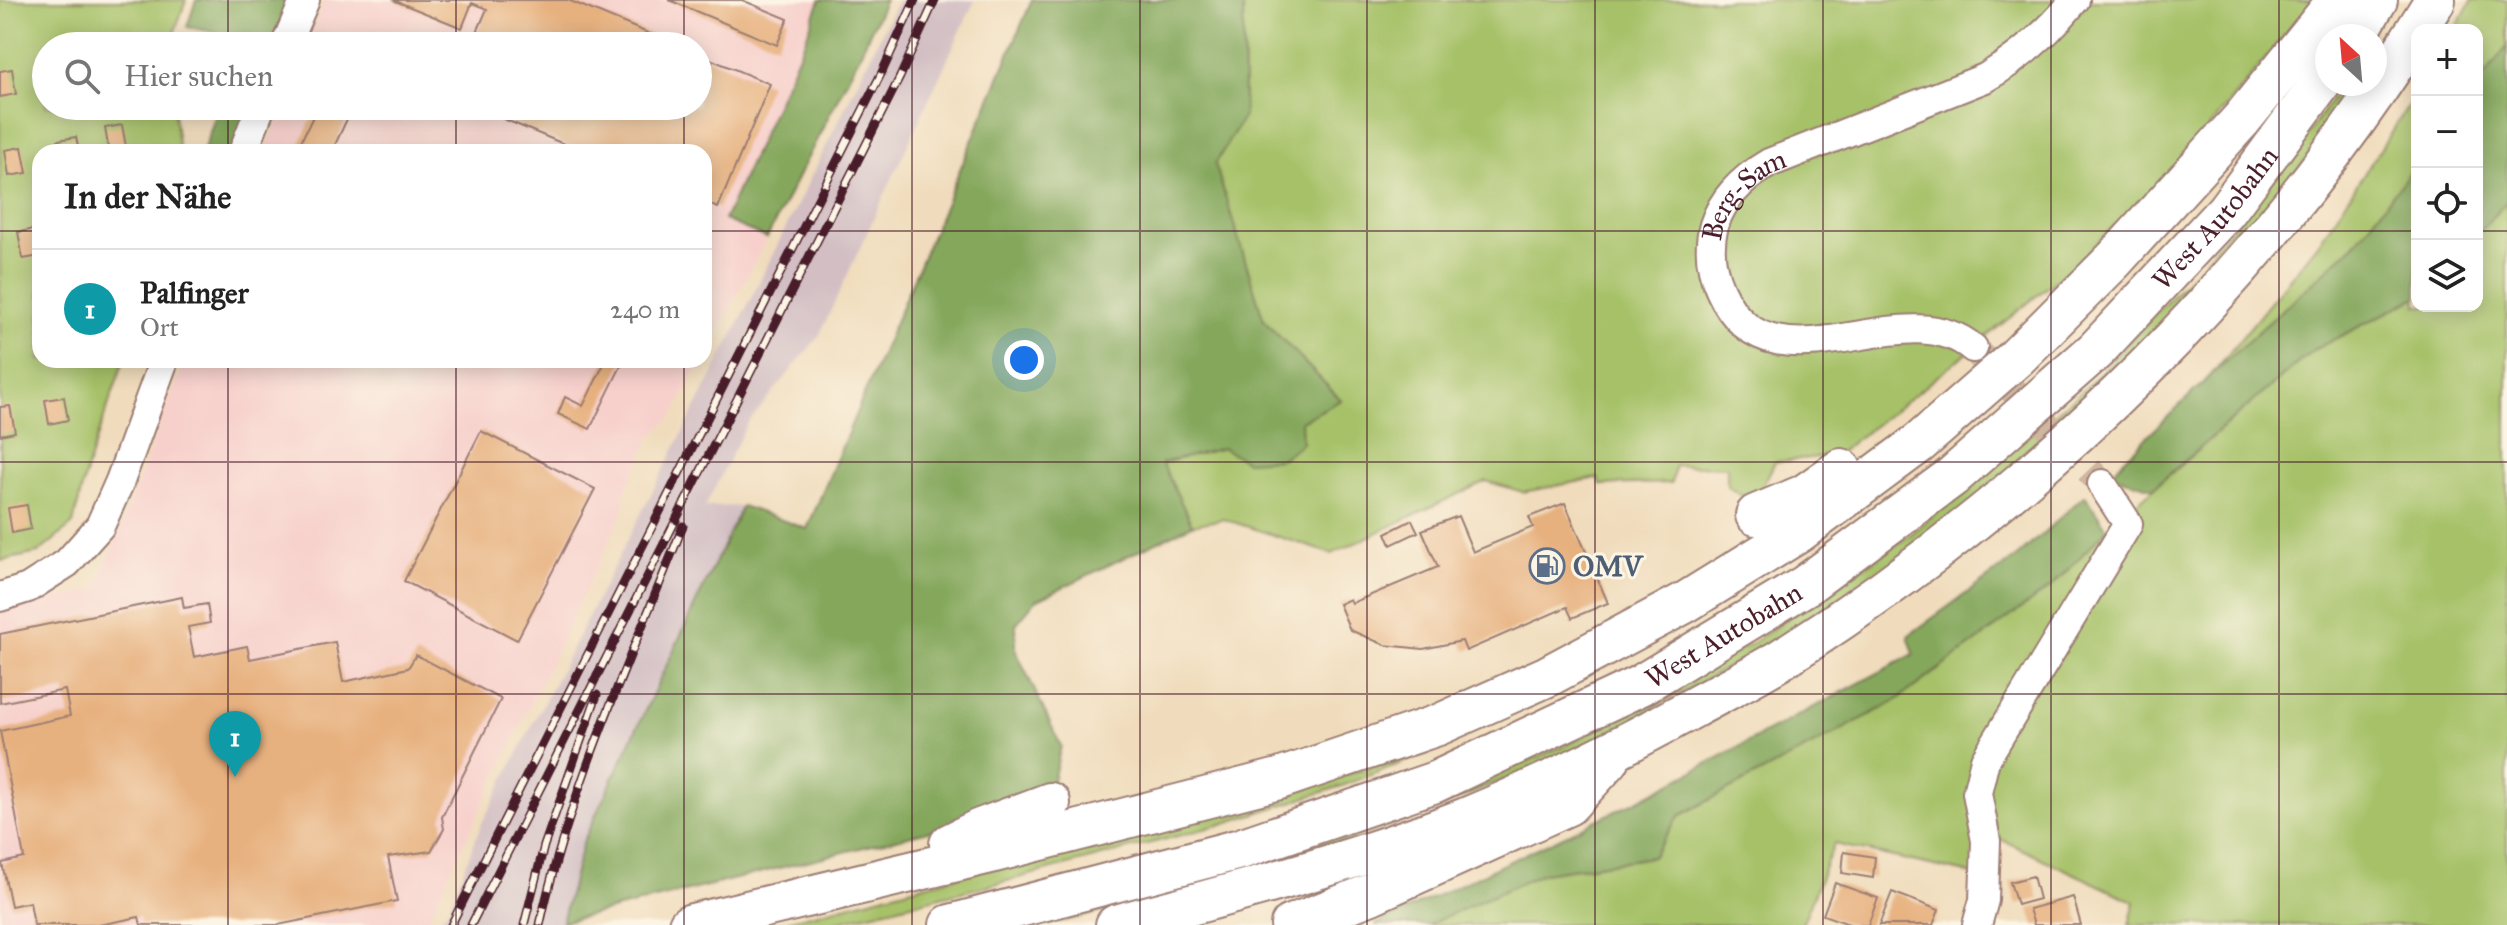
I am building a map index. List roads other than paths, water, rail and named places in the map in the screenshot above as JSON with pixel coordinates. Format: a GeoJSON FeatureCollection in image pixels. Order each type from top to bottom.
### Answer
{"type":"FeatureCollection","features":[{"type":"Feature","properties":{"kind":"highway"},"geometry":{"type":"LineString","coordinates":[[689,925],[986,854],[1279,779],[1438,725],[1534,682],[1686,602],[1799,532],[1919,443],[2016,358],[2114,260],[2242,119],[2338,0]]}},
{"type":"Feature","properties":{"kind":"highway"},"geometry":{"type":"LineString","coordinates":[[2363,24],[2377,0]]}},
{"type":"Feature","properties":{"kind":"highway","name":"West Autobahn"},"geometry":{"type":"LineString","coordinates":[[1116,925],[1332,866],[1469,817],[1619,749],[1788,654],[1900,579],[2027,479],[2157,359],[2295,203],[2396,65],[2435,0]]}},
{"type":"Feature","properties":{"kind":"highway","name":"West Autobahn"},"geometry":{"type":"LineString","coordinates":[[950,925],[1240,849],[1435,782],[1641,685],[1806,585],[1952,477],[2096,350],[2226,211],[2315,91]]}},
{"type":"Feature","properties":{"kind":"highway"},"geometry":{"type":"LineString","coordinates":[[1756,515],[1804,495],[1906,424],[1973,394]]}},
{"type":"Feature","properties":{"kind":"highway"},"geometry":{"type":"LineString","coordinates":[[1291,925],[1371,894],[1568,805],[1619,749]]}},
{"type":"Feature","properties":{"kind":"highway"},"geometry":{"type":"LineString","coordinates":[[894,874],[980,829],[1050,803]]}},
{"type":"Feature","properties":{"kind":"street"},"geometry":{"type":"LineString","coordinates":[[291,32],[305,0]]}},
{"type":"Feature","properties":{"kind":"street","name":"Berg-Sam"},"geometry":{"type":"LineString","coordinates":[[1973,348],[1943,330],[1920,327],[1806,343],[1778,341],[1751,330],[1724,299],[1717,282],[1710,260],[1713,229],[1720,209],[1753,172],[1985,78],[2038,41],[2075,0]]}},
{"type":"Feature","properties":{"kind":"street"},"geometry":{"type":"LineString","coordinates":[[246,144],[256,120]]}},
{"type":"Feature","properties":{"kind":"street"},"geometry":{"type":"LineString","coordinates":[[0,597],[28,588],[67,563],[100,526],[120,481],[161,368]]}},
{"type":"Feature","properties":{"kind":"street"},"geometry":{"type":"LineString","coordinates":[[1977,925],[1984,900],[1986,841],[1977,793],[1985,760],[2128,524],[2102,484]]}},
{"type":"Feature","properties":{"kind":"tunnel"},"geometry":{"type":"LineString","coordinates":[[1973,348],[2102,484]]}},
{"type":"Feature","properties":{"kind":"railway"},"geometry":{"type":"LineString","coordinates":[[451,925],[882,72],[915,0]]}},
{"type":"Feature","properties":{"kind":"railway"},"geometry":{"type":"LineString","coordinates":[[471,925],[900,77],[935,0]]}},
{"type":"Feature","properties":{"kind":"railway"},"geometry":{"type":"LineString","coordinates":[[540,925],[585,773],[683,526]]}},
{"type":"Feature","properties":{"kind":"railway"},"geometry":{"type":"LineString","coordinates":[[524,925],[544,846],[597,695]]}},
{"type":"Feature","properties":{"kind":"place","name":"OMV"},"geometry":{"type":"Point","coordinates":[1547,566]}},
{"type":"Feature","properties":{"kind":"place","name":"Palfinger"},"geometry":{"type":"Point","coordinates":[235,777]}}]}
